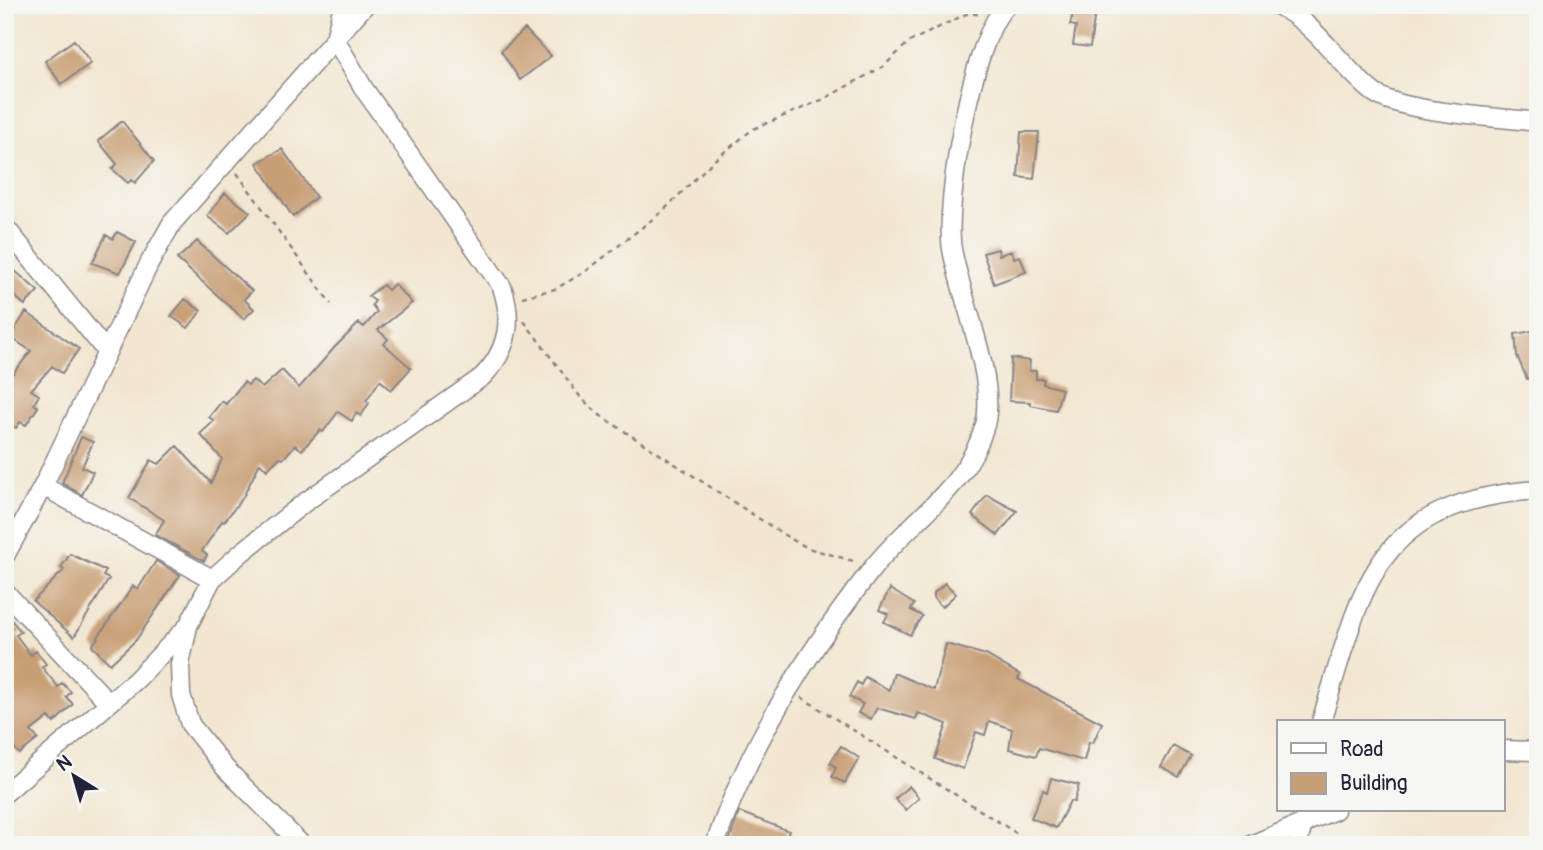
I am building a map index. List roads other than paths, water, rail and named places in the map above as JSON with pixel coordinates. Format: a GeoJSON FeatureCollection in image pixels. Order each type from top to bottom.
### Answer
{"type":"FeatureCollection","features":[{"type":"Feature","properties":{"kind":"street"},"geometry":{"type":"LineString","coordinates":[[302,845],[225,768],[190,724],[181,695],[180,664],[188,626],[212,579],[304,503],[482,377],[496,363],[508,330],[507,301],[491,270],[364,89],[335,39],[343,5]]}},
{"type":"Feature","properties":{"kind":"street"},"geometry":{"type":"LineString","coordinates":[[5,556],[43,486],[149,264],[172,223],[366,5]]}},
{"type":"Feature","properties":{"kind":"street"},"geometry":{"type":"LineString","coordinates":[[1277,5],[1299,19],[1362,83],[1385,100],[1538,122]]}},
{"type":"Feature","properties":{"kind":"street"},"geometry":{"type":"LineString","coordinates":[[715,845],[748,765],[790,690],[874,566],[954,485],[978,444],[986,421],[985,387],[976,340],[952,250],[948,222],[953,183],[977,68],[1003,9]]}},
{"type":"Feature","properties":{"kind":"street"},"geometry":{"type":"LineString","coordinates":[[5,227],[107,352]]}},
{"type":"Feature","properties":{"kind":"street"},"geometry":{"type":"LineString","coordinates":[[43,486],[212,579]]}},
{"type":"Feature","properties":{"kind":"street"},"geometry":{"type":"LineString","coordinates":[[1322,720],[1358,601],[1376,567],[1401,537],[1435,514],[1463,501],[1538,490]]}},
{"type":"Feature","properties":{"kind":"street"},"geometry":{"type":"LineString","coordinates":[[5,592],[108,702]]}},
{"type":"Feature","properties":{"kind":"street"},"geometry":{"type":"LineString","coordinates":[[6,791],[136,680],[188,626]]}},
{"type":"Feature","properties":{"kind":"street"},"geometry":{"type":"LineString","coordinates":[[1504,750],[1538,751]]}},
{"type":"Feature","properties":{"kind":"street"},"geometry":{"type":"LineString","coordinates":[[1251,845],[1306,816],[1325,812]]}},
{"type":"Feature","properties":{"kind":"street"},"geometry":{"type":"LineString","coordinates":[[1297,845],[1306,816]]}}]}
